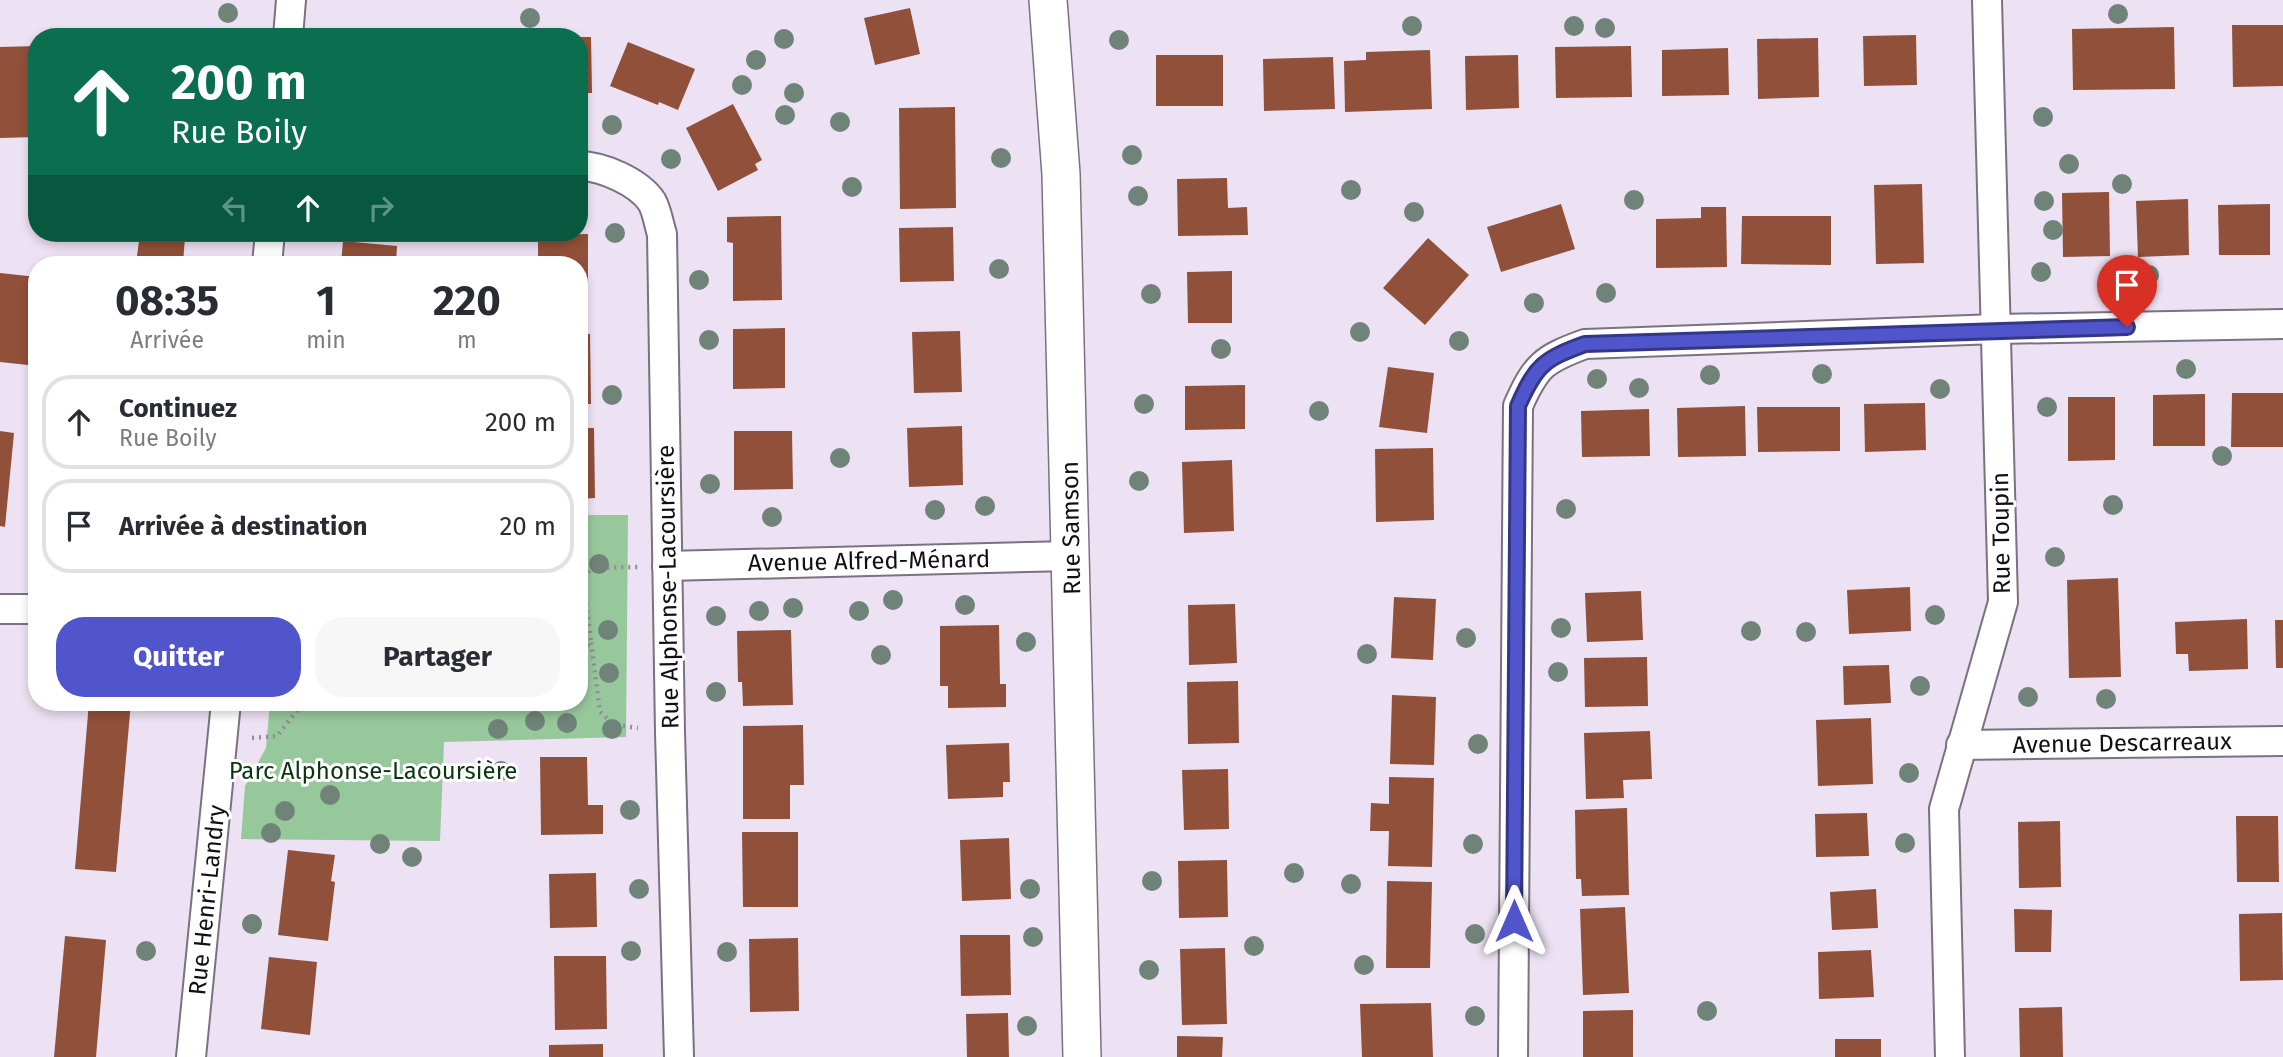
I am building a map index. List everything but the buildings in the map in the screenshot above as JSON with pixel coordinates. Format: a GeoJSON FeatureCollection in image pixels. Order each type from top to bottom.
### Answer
{"type":"FeatureCollection","features":[{"type":"Feature","properties":{"kind":"street"},"geometry":{"type":"LineString","coordinates":[[289,28],[292,0]]}},
{"type":"Feature","properties":{"kind":"street","name":"Rue Samson"},"geometry":{"type":"LineString","coordinates":[[1048,0],[1061,174],[1082,1057]]}},
{"type":"Feature","properties":{"kind":"street","name":"Rue Toupin"},"geometry":{"type":"LineString","coordinates":[[1950,1057],[1944,809],[2003,602],[1987,0]]}},
{"type":"Feature","properties":{"kind":"street","name":"Rue Alphonse-Lacoursière"},"geometry":{"type":"LineString","coordinates":[[588,166],[626,179],[652,202],[662,234],[670,732],[679,1057]]}},
{"type":"Feature","properties":{"kind":"street"},"geometry":{"type":"LineString","coordinates":[[1513,1057],[1518,406],[1531,376],[1553,355],[1585,344],[1997,329],[2283,324]]}},
{"type":"Feature","properties":{"kind":"street","name":"Avenue Alfred-Ménard"},"geometry":{"type":"LineString","coordinates":[[667,566],[1072,556]]}},
{"type":"Feature","properties":{"kind":"street"},"geometry":{"type":"LineString","coordinates":[[0,609],[28,609]]}},
{"type":"Feature","properties":{"kind":"street","name":"Rue Henri-Landry"},"geometry":{"type":"LineString","coordinates":[[191,1057],[225,711]]}},
{"type":"Feature","properties":{"kind":"street","name":"Avenue Descarreaux"},"geometry":{"type":"LineString","coordinates":[[1961,745],[2283,741]]}},
{"type":"Feature","properties":{"kind":"path"},"geometry":{"type":"LineString","coordinates":[[588,573],[592,568],[667,566]]}},
{"type":"Feature","properties":{"kind":"path"},"geometry":{"type":"LineString","coordinates":[[588,618],[600,712],[615,725],[670,732]]}},
{"type":"Feature","properties":{"kind":"path"},"geometry":{"type":"LineString","coordinates":[[588,646],[591,642]]}},
{"type":"Feature","properties":{"kind":"path"},"geometry":{"type":"LineString","coordinates":[[223,741],[277,736],[297,711]]}},
{"type":"Feature","properties":{"kind":"green space","name":"Parc Alphonse-Lacoursière"},"geometry":{"type":"Polygon","coordinates":[[[588,515],[628,515],[626,737],[444,742],[440,841],[241,839],[245,786],[266,748],[269,711],[588,711],[588,515]]]}},
{"type":"Feature","properties":{"kind":"route"},"geometry":{"type":"LineString","coordinates":[[1514,921],[1518,406],[1531,376],[1553,355],[1585,344],[2127,327]]}}]}
